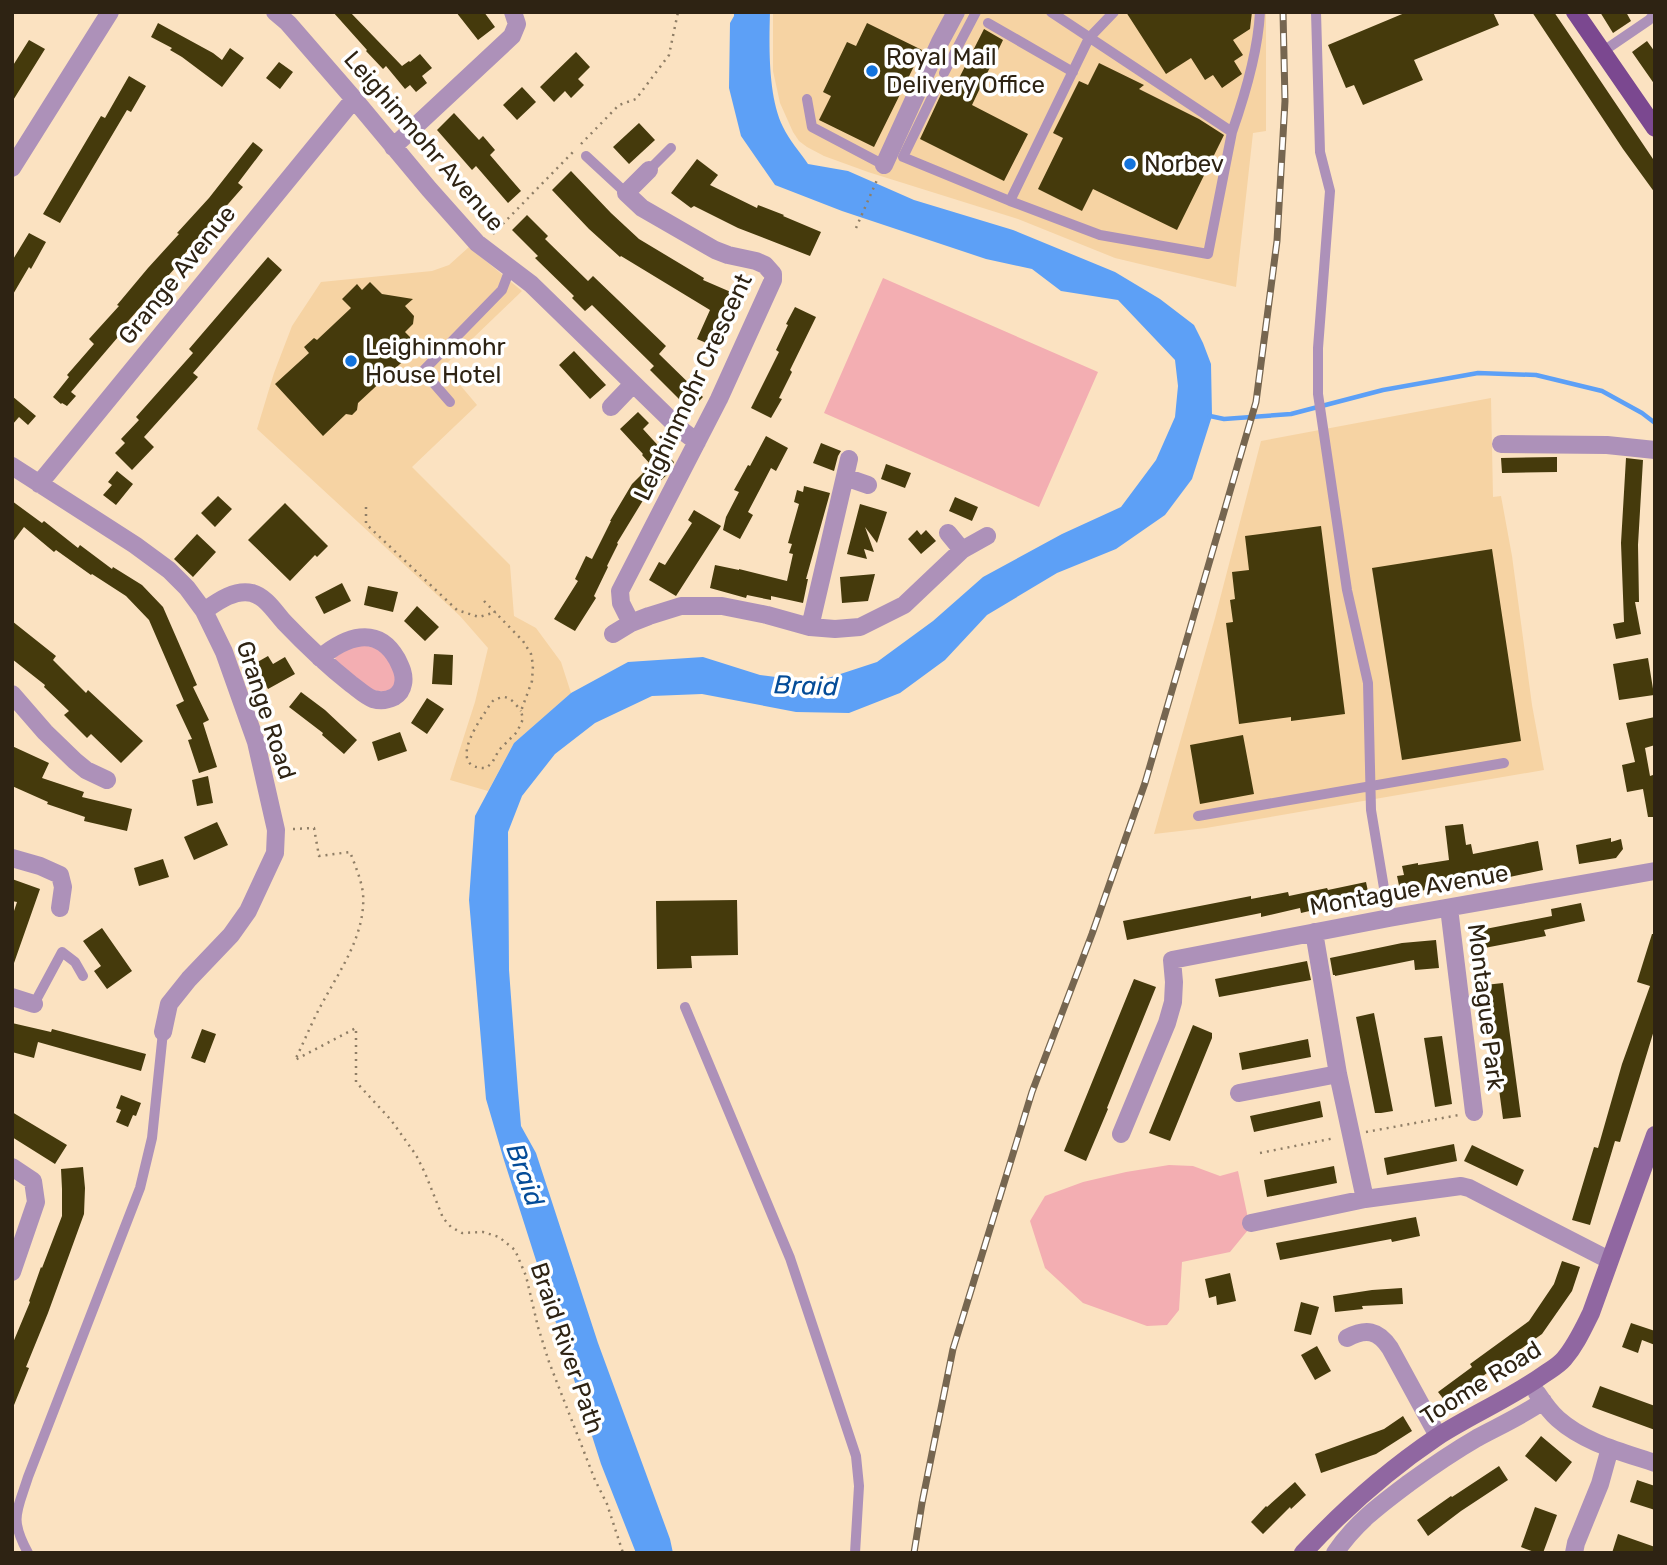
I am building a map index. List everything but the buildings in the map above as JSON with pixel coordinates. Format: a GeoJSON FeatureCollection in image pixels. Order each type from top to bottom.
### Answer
{"type":"FeatureCollection","features":[{"type":"Feature","properties":{"kind":"main road"},"geometry":{"type":"LineString","coordinates":[[1575,12],[1655,128]]}},
{"type":"Feature","properties":{"kind":"main road","name":"Toome Road"},"geometry":{"type":"LineString","coordinates":[[1303,1553],[1379,1480],[1438,1436],[1531,1384],[1562,1362],[1580,1337],[1591,1313],[1655,1135]]}},
{"type":"Feature","properties":{"kind":"street"},"geometry":{"type":"LineString","coordinates":[[12,168],[110,12]]}},
{"type":"Feature","properties":{"kind":"street","name":"Leighinmohr Avenue"},"geometry":{"type":"LineString","coordinates":[[275,12],[288,23],[481,246],[531,284],[680,429],[698,442]]}},
{"type":"Feature","properties":{"kind":"street"},"geometry":{"type":"LineString","coordinates":[[393,147],[512,36],[517,24],[513,12]]}},
{"type":"Feature","properties":{"kind":"street"},"geometry":{"type":"LineString","coordinates":[[882,170],[956,12]]}},
{"type":"Feature","properties":{"kind":"street","name":"Grange Avenue"},"geometry":{"type":"LineString","coordinates":[[39,484],[354,99]]}},
{"type":"Feature","properties":{"kind":"street"},"geometry":{"type":"LineString","coordinates":[[12,132],[29,142]]}},
{"type":"Feature","properties":{"kind":"street"},"geometry":{"type":"LineString","coordinates":[[626,193],[649,170]]}},
{"type":"Feature","properties":{"kind":"street","name":"Leighinmohr Crescent"},"geometry":{"type":"LineString","coordinates":[[626,193],[642,208],[715,250],[761,263],[773,274],[769,291],[698,442],[620,591],[621,603],[631,623]]}},
{"type":"Feature","properties":{"kind":"street"},"geometry":{"type":"LineString","coordinates":[[611,407],[633,384]]}},
{"type":"Feature","properties":{"kind":"street"},"geometry":{"type":"LineString","coordinates":[[1501,444],[1607,445],[1655,450]]}},
{"type":"Feature","properties":{"kind":"street","name":"Grange Road"},"geometry":{"type":"LineString","coordinates":[[12,466],[135,545],[169,570],[187,588],[204,611],[224,652],[256,742],[276,830],[275,852],[248,911],[169,1004],[163,1032]]}},
{"type":"Feature","properties":{"kind":"street"},"geometry":{"type":"LineString","coordinates":[[810,626],[847,468],[867,485]]}},
{"type":"Feature","properties":{"kind":"street"},"geometry":{"type":"LineString","coordinates":[[948,533],[962,550]]}},
{"type":"Feature","properties":{"kind":"street"},"geometry":{"type":"LineString","coordinates":[[613,634],[649,615],[681,606],[722,606],[835,629],[860,627],[904,605],[962,550],[987,536]]}},
{"type":"Feature","properties":{"kind":"street"},"geometry":{"type":"LineString","coordinates":[[204,611],[231,595],[244,592],[255,594],[266,601],[320,658],[361,692],[373,699],[393,698],[400,692],[404,682],[402,669],[394,655],[383,643],[370,636],[332,647],[320,658]]}},
{"type":"Feature","properties":{"kind":"street"},"geometry":{"type":"LineString","coordinates":[[12,694],[75,761],[86,770],[107,780]]}},
{"type":"Feature","properties":{"kind":"street"},"geometry":{"type":"LineString","coordinates":[[12,858],[60,874],[63,887],[60,908]]}},
{"type":"Feature","properties":{"kind":"street","name":"Montague Avenue"},"geometry":{"type":"LineString","coordinates":[[1121,1134],[1167,1023],[1174,982],[1171,960],[1655,871]]}},
{"type":"Feature","properties":{"kind":"street","name":"Montague Park"},"geometry":{"type":"LineString","coordinates":[[1449,908],[1474,1112]]}},
{"type":"Feature","properties":{"kind":"street"},"geometry":{"type":"LineString","coordinates":[[1314,932],[1338,1074],[1365,1199]]}},
{"type":"Feature","properties":{"kind":"street"},"geometry":{"type":"LineString","coordinates":[[12,997],[34,1004]]}},
{"type":"Feature","properties":{"kind":"street"},"geometry":{"type":"LineString","coordinates":[[1239,1093],[1338,1074]]}},
{"type":"Feature","properties":{"kind":"street"},"geometry":{"type":"LineString","coordinates":[[12,1167],[33,1181],[36,1202],[12,1272]]}},
{"type":"Feature","properties":{"kind":"street"},"geometry":{"type":"LineString","coordinates":[[1251,1223],[1365,1199],[1461,1186],[1609,1260]]}},
{"type":"Feature","properties":{"kind":"street"},"geometry":{"type":"LineString","coordinates":[[1347,1338],[1370,1332],[1386,1342],[1438,1436]]}},
{"type":"Feature","properties":{"kind":"street"},"geometry":{"type":"LineString","coordinates":[[1531,1384],[1557,1418],[1567,1426],[1610,1448],[1655,1463]]}},
{"type":"Feature","properties":{"kind":"street","name":"Toome Road"},"geometry":{"type":"LineString","coordinates":[[1335,1553],[1361,1521],[1414,1480],[1475,1439],[1543,1401]]}},
{"type":"Feature","properties":{"kind":"street"},"geometry":{"type":"LineString","coordinates":[[1574,1553],[1600,1484],[1610,1448]]}},
{"type":"Feature","properties":{"kind":"lane"},"geometry":{"type":"LineString","coordinates":[[944,73],[976,12]]}},
{"type":"Feature","properties":{"kind":"lane"},"geometry":{"type":"LineString","coordinates":[[1051,12],[1232,132]]}},
{"type":"Feature","properties":{"kind":"lane"},"geometry":{"type":"LineString","coordinates":[[1010,201],[1089,38],[1114,12]]}},
{"type":"Feature","properties":{"kind":"lane"},"geometry":{"type":"LineString","coordinates":[[935,91],[903,157],[1101,235],[1208,254],[1232,132],[1259,32],[1260,12]]}},
{"type":"Feature","properties":{"kind":"lane"},"geometry":{"type":"LineString","coordinates":[[1316,12],[1320,152],[1330,191],[1318,348],[1318,394],[1346,590],[1368,683],[1371,810],[1389,918]]}},
{"type":"Feature","properties":{"kind":"lane"},"geometry":{"type":"LineString","coordinates":[[1602,52],[1655,13]]}},
{"type":"Feature","properties":{"kind":"lane"},"geometry":{"type":"LineString","coordinates":[[988,23],[1073,72]]}},
{"type":"Feature","properties":{"kind":"lane"},"geometry":{"type":"LineString","coordinates":[[807,99],[812,127],[882,170]]}},
{"type":"Feature","properties":{"kind":"lane"},"geometry":{"type":"LineString","coordinates":[[649,170],[671,148]]}},
{"type":"Feature","properties":{"kind":"lane"},"geometry":{"type":"LineString","coordinates":[[586,156],[626,193]]}},
{"type":"Feature","properties":{"kind":"lane"},"geometry":{"type":"LineString","coordinates":[[450,402],[423,371],[502,290],[510,269]]}},
{"type":"Feature","properties":{"kind":"lane"},"geometry":{"type":"LineString","coordinates":[[1198,816],[1504,763]]}},
{"type":"Feature","properties":{"kind":"lane"},"geometry":{"type":"LineString","coordinates":[[34,1004],[62,952],[75,962],[83,976]]}},
{"type":"Feature","properties":{"kind":"lane"},"geometry":{"type":"LineString","coordinates":[[685,1007],[790,1258],[856,1456],[859,1486],[855,1553]]}},
{"type":"Feature","properties":{"kind":"lane"},"geometry":{"type":"LineString","coordinates":[[28,1553],[19,1535],[15,1518],[139,1188],[152,1138],[163,1032]]}},
{"type":"Feature","properties":{"kind":"path"},"geometry":{"type":"LineString","coordinates":[[481,246],[619,105],[636,99],[669,55],[678,12]]}},
{"type":"Feature","properties":{"kind":"path"},"geometry":{"type":"LineString","coordinates":[[856,228],[882,170]]}},
{"type":"Feature","properties":{"kind":"path"},"geometry":{"type":"LineString","coordinates":[[366,507],[366,524],[457,610],[479,617],[496,612]]}},
{"type":"Feature","properties":{"kind":"path"},"geometry":{"type":"LineString","coordinates":[[484,601],[523,641],[531,654],[532,681],[517,732],[486,768],[477,768],[470,763],[466,755],[468,745],[477,725],[494,700],[508,698],[521,711]]}},
{"type":"Feature","properties":{"kind":"path","name":"Braid River Path"},"geometry":{"type":"LineString","coordinates":[[276,830],[314,828],[319,856],[350,852],[363,893],[363,908],[348,956],[323,1000],[295,1060],[356,1028],[356,1082],[391,1120],[416,1155],[443,1218],[450,1227],[462,1233],[483,1232],[499,1237],[514,1250],[526,1276],[548,1362],[607,1504],[623,1553]]}},
{"type":"Feature","properties":{"kind":"shaded area"},"geometry":{"type":"Polygon","coordinates":[[[773,12],[1266,12],[1266,131],[1253,133],[1236,287],[1115,258],[1018,219],[868,172],[807,147],[793,132],[780,103],[773,71],[773,12]]]}},
{"type":"Feature","properties":{"kind":"shaded area"},"geometry":{"type":"Polygon","coordinates":[[[469,247],[522,291],[444,366],[477,405],[412,467],[510,565],[514,616],[536,628],[561,662],[571,693],[514,743],[488,791],[450,780],[475,702],[488,648],[460,616],[257,429],[292,326],[321,282],[432,271],[449,265],[469,247]]]}},
{"type":"Feature","properties":{"kind":"shaded area"},"geometry":{"type":"Polygon","coordinates":[[[883,278],[1098,372],[1039,507],[824,413],[883,278]]]}},
{"type":"Feature","properties":{"kind":"shaded area"},"geometry":{"type":"Polygon","coordinates":[[[1491,398],[1493,497],[1501,496],[1544,770],[1206,828],[1154,834],[1215,618],[1261,441],[1491,398]]]}},
{"type":"Feature","properties":{"kind":"shaded area"},"geometry":{"type":"Polygon","coordinates":[[[358,644],[381,649],[397,675],[394,687],[385,692],[371,690],[336,661],[335,657],[358,644]]]}},
{"type":"Feature","properties":{"kind":"shaded area"},"geometry":{"type":"Polygon","coordinates":[[[1169,1165],[1193,1166],[1220,1176],[1238,1171],[1248,1230],[1230,1252],[1182,1262],[1179,1310],[1167,1325],[1147,1326],[1083,1303],[1045,1268],[1030,1221],[1045,1196],[1083,1182],[1169,1165]]]}},
{"type":"Feature","properties":{"kind":"water","name":"Braid"},"geometry":{"type":"Polygon","coordinates":[[[734,12],[770,12],[770,71],[774,101],[785,132],[808,164],[848,171],[914,200],[1013,230],[1115,272],[1160,299],[1194,325],[1203,343],[1211,364],[1212,416],[1192,479],[1165,515],[1116,549],[1057,573],[987,615],[945,660],[900,693],[849,713],[796,712],[702,694],[652,696],[595,723],[555,754],[522,796],[508,832],[509,970],[521,1126],[536,1153],[598,1343],[673,1553],[636,1553],[601,1464],[486,1099],[469,900],[475,816],[514,743],[571,693],[628,662],[703,657],[760,675],[816,682],[877,662],[933,621],[983,577],[1062,534],[1121,507],[1156,460],[1175,417],[1178,386],[1175,360],[1118,300],[1061,291],[1032,269],[986,259],[842,211],[775,185],[741,136],[729,88],[730,23],[734,12]]]}},
{"type":"Feature","properties":{"kind":"waterway"},"geometry":{"type":"LineString","coordinates":[[1210,416],[1224,419],[1291,414],[1383,390],[1478,373],[1536,375],[1602,391],[1655,423]]}},
{"type":"Feature","properties":{"kind":"railway"},"geometry":{"type":"LineString","coordinates":[[914,1553],[953,1349],[1032,1092],[1145,783],[1256,402],[1277,241],[1285,101],[1283,12]]}},
{"type":"Feature","properties":{"kind":"place","name":"Royal Mail Delivery Office"},"geometry":{"type":"Point","coordinates":[872,71]}},
{"type":"Feature","properties":{"kind":"place","name":"Norbev"},"geometry":{"type":"Point","coordinates":[1130,164]}},
{"type":"Feature","properties":{"kind":"place","name":"Leighinmohr House Hotel"},"geometry":{"type":"Point","coordinates":[351,361]}}]}
